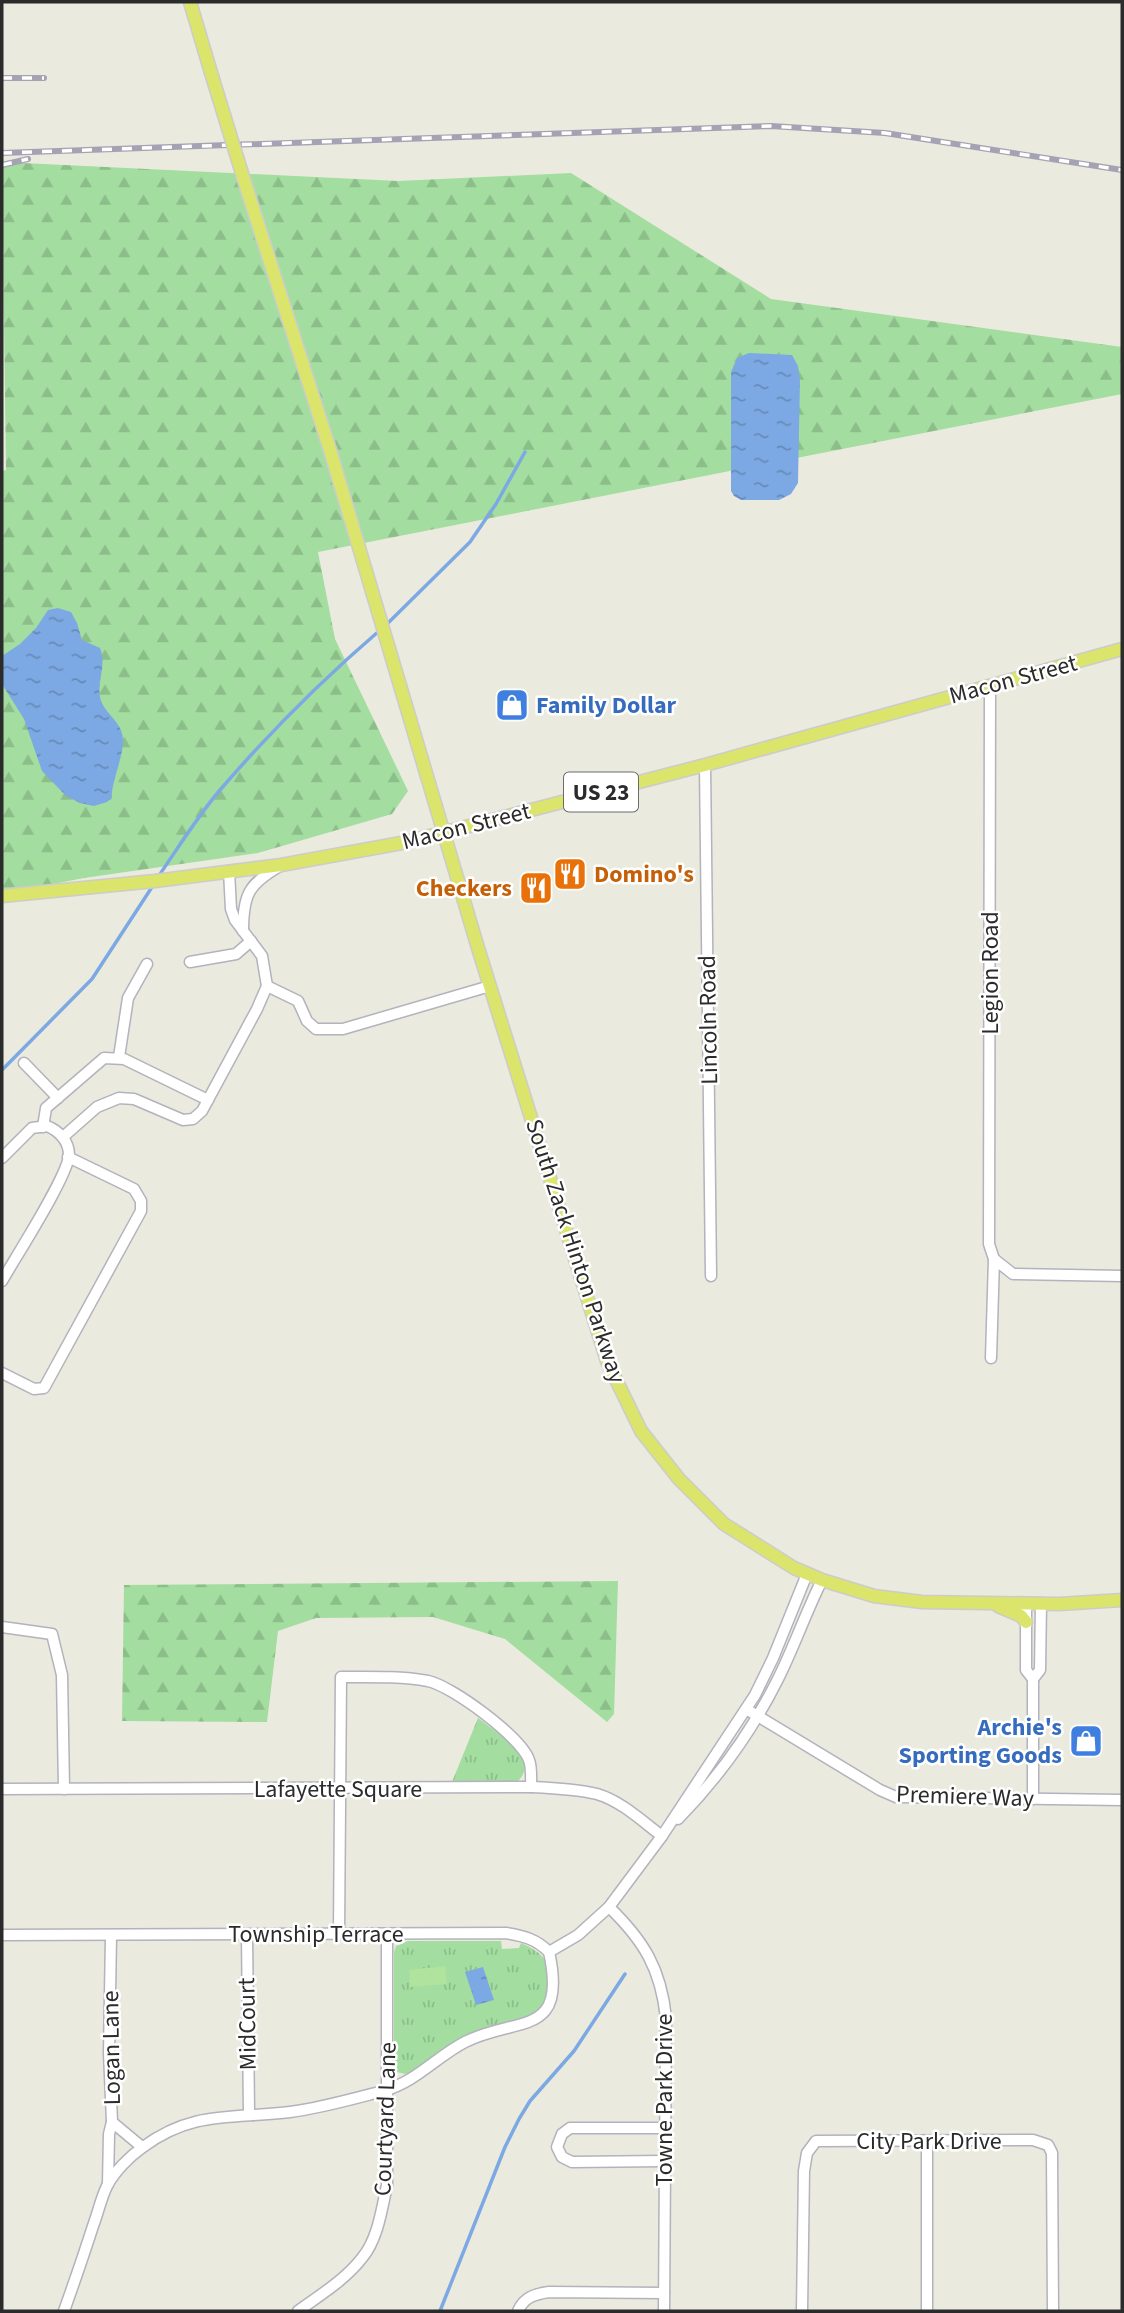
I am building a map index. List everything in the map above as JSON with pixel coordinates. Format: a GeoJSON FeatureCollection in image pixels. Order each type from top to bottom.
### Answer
{"type":"FeatureCollection","features":[{"type":"Feature","properties":{"kind":"main road","name":"South Zack Hinton Parkway"},"geometry":{"type":"LineString","coordinates":[[190,2],[330,450],[490,986],[607,1361],[641,1431],[679,1479],[724,1524],[807,1574],[822,1580],[874,1596],[922,1602],[1041,1603],[1122,1600]]}},
{"type":"Feature","properties":{"kind":"main road","name":"Macon Street"},"geometry":{"type":"LineString","coordinates":[[2,896],[281,865],[342,855],[444,832],[705,765],[1122,649]]}},
{"type":"Feature","properties":{"kind":"main road"},"geometry":{"type":"LineString","coordinates":[[1097,1601],[1122,1605]]}},
{"type":"Feature","properties":{"kind":"main road"},"geometry":{"type":"LineString","coordinates":[[988,1603],[1008,1609],[1026,1622]]}},
{"type":"Feature","properties":{"kind":"street","name":"Legion Road"},"geometry":{"type":"LineString","coordinates":[[990,685],[989,1244],[994,1259],[991,1358]]}},
{"type":"Feature","properties":{"kind":"street","name":"Lincoln Road"},"geometry":{"type":"LineString","coordinates":[[705,765],[711,1276]]}},
{"type":"Feature","properties":{"kind":"street"},"geometry":{"type":"LineString","coordinates":[[243,931],[245,906],[252,887],[258,878],[281,865]]}},
{"type":"Feature","properties":{"kind":"street"},"geometry":{"type":"LineString","coordinates":[[62,1137],[97,1107],[119,1098],[134,1099],[183,1120],[192,1119],[202,1111],[267,986],[262,956],[235,920],[229,871]]}},
{"type":"Feature","properties":{"kind":"street"},"geometry":{"type":"LineString","coordinates":[[190,962],[236,954],[251,941]]}},
{"type":"Feature","properties":{"kind":"street"},"geometry":{"type":"LineString","coordinates":[[119,1058],[128,999],[147,964]]}},
{"type":"Feature","properties":{"kind":"street"},"geometry":{"type":"LineString","coordinates":[[267,986],[298,1001],[307,1021],[316,1029],[343,1029],[490,986]]}},
{"type":"Feature","properties":{"kind":"street"},"geometry":{"type":"LineString","coordinates":[[43,1127],[46,1108],[104,1058],[119,1058],[208,1100]]}},
{"type":"Feature","properties":{"kind":"street"},"geometry":{"type":"LineString","coordinates":[[24,1063],[58,1098]]}},
{"type":"Feature","properties":{"kind":"street"},"geometry":{"type":"LineString","coordinates":[[2,1158],[22,1135],[32,1128],[47,1126],[54,1129],[67,1145],[68,1157],[50,1198],[2,1281]]}},
{"type":"Feature","properties":{"kind":"street"},"geometry":{"type":"LineString","coordinates":[[2,1373],[34,1390],[44,1388],[141,1210],[141,1201],[134,1189],[68,1157]]}},
{"type":"Feature","properties":{"kind":"street"},"geometry":{"type":"LineString","coordinates":[[994,1259],[1013,1274],[1122,1276]]}},
{"type":"Feature","properties":{"kind":"street"},"geometry":{"type":"LineString","coordinates":[[108,2184],[142,2147],[187,2123],[214,2116],[289,2112],[387,2090],[413,2078],[464,2043],[525,2025],[541,2014],[552,2000],[554,1976],[549,1952],[578,1935],[609,1907],[662,1836],[746,1709],[774,1658],[807,1574]]}},
{"type":"Feature","properties":{"kind":"street"},"geometry":{"type":"LineString","coordinates":[[662,1836],[707,1789],[744,1738],[780,1676],[822,1580]]}},
{"type":"Feature","properties":{"kind":"street"},"geometry":{"type":"LineString","coordinates":[[1026,1602],[1026,1670],[1032,1679],[1033,1799]]}},
{"type":"Feature","properties":{"kind":"street"},"geometry":{"type":"LineString","coordinates":[[1032,1679],[1040,1670],[1041,1603]]}},
{"type":"Feature","properties":{"kind":"street"},"geometry":{"type":"LineString","coordinates":[[2,1627],[52,1634],[63,1683],[64,1789]]}},
{"type":"Feature","properties":{"kind":"street"},"geometry":{"type":"LineString","coordinates":[[339,1933],[341,1677],[391,1677],[430,1682],[461,1696],[507,1732],[520,1747],[529,1760],[531,1787]]}},
{"type":"Feature","properties":{"kind":"street","name":"Premiere Way"},"geometry":{"type":"LineString","coordinates":[[746,1709],[893,1796],[915,1799],[1122,1800]]}},
{"type":"Feature","properties":{"kind":"street","name":"Lafayette Square"},"geometry":{"type":"LineString","coordinates":[[2,1789],[571,1789],[600,1795],[627,1810],[662,1836]]}},
{"type":"Feature","properties":{"kind":"street","name":"Towne Park Drive"},"geometry":{"type":"LineString","coordinates":[[609,1907],[643,1946],[657,1972],[663,1994],[666,2018],[664,2311]]}},
{"type":"Feature","properties":{"kind":"street","name":"Township Terrace"},"geometry":{"type":"LineString","coordinates":[[2,1935],[506,1933],[538,1941],[549,1952]]}},
{"type":"Feature","properties":{"kind":"street","name":"MidCourt"},"geometry":{"type":"LineString","coordinates":[[247,1934],[249,2114]]}},
{"type":"Feature","properties":{"kind":"street","name":"Courtyard Lane"},"geometry":{"type":"LineString","coordinates":[[298,2311],[336,2284],[364,2256],[380,2219],[387,2185],[387,1934]]}},
{"type":"Feature","properties":{"kind":"street","name":"Logan Lane"},"geometry":{"type":"LineString","coordinates":[[111,1936],[109,2053],[112,2122],[142,2147]]}},
{"type":"Feature","properties":{"kind":"street"},"geometry":{"type":"LineString","coordinates":[[64,2311],[108,2184],[109,2134],[112,2122]]}},
{"type":"Feature","properties":{"kind":"street"},"geometry":{"type":"LineString","coordinates":[[664,2161],[572,2162],[562,2157],[557,2147],[562,2134],[570,2128],[665,2128]]}},
{"type":"Feature","properties":{"kind":"street","name":"City Park Drive"},"geometry":{"type":"LineString","coordinates":[[802,2311],[804,2171],[807,2153],[816,2141],[1033,2140],[1048,2145],[1052,2153],[1053,2311]]}},
{"type":"Feature","properties":{"kind":"street"},"geometry":{"type":"LineString","coordinates":[[927,2141],[927,2311]]}},
{"type":"Feature","properties":{"kind":"street"},"geometry":{"type":"LineString","coordinates":[[519,2311],[524,2301],[535,2294],[549,2292],[664,2293]]}},
{"type":"Feature","properties":{"kind":"green space"},"geometry":{"type":"Polygon","coordinates":[[[2,162],[398,181],[571,173],[771,299],[1122,347],[1122,394],[318,552],[335,639],[408,791],[392,814],[258,853],[84,878],[2,894],[2,471],[6,470],[2,162]]]}},
{"type":"Feature","properties":{"kind":"green space"},"geometry":{"type":"Polygon","coordinates":[[[618,1581],[614,1714],[607,1722],[505,1639],[433,1617],[316,1618],[278,1631],[267,1722],[122,1721],[124,1585],[618,1581]]]}},
{"type":"Feature","properties":{"kind":"green space"},"geometry":{"type":"Polygon","coordinates":[[[478,1718],[504,1738],[520,1755],[524,1764],[523,1773],[517,1782],[452,1782],[478,1718]]]}},
{"type":"Feature","properties":{"kind":"green space"},"geometry":{"type":"Polygon","coordinates":[[[408,1941],[501,1941],[502,1949],[519,1948],[521,1943],[539,1953],[547,1965],[548,1999],[532,2016],[415,2071],[405,2074],[397,2072],[394,2064],[394,1952],[396,1946],[408,1941]]]}},
{"type":"Feature","properties":{"kind":"green space"},"geometry":{"type":"Polygon","coordinates":[[[445,1966],[447,1984],[410,1987],[409,1970],[445,1966]]]}},
{"type":"Feature","properties":{"kind":"water"},"geometry":{"type":"Polygon","coordinates":[[[749,353],[792,355],[798,366],[798,483],[791,494],[779,500],[741,500],[731,491],[731,372],[737,358],[749,353]]]}},
{"type":"Feature","properties":{"kind":"water"},"geometry":{"type":"Polygon","coordinates":[[[58,608],[71,612],[82,640],[100,648],[103,660],[100,697],[122,733],[121,754],[112,798],[94,806],[66,796],[42,771],[24,719],[2,684],[2,656],[20,644],[36,628],[48,610],[58,608]]]}},
{"type":"Feature","properties":{"kind":"water"},"geometry":{"type":"Polygon","coordinates":[[[483,1967],[494,2000],[476,2005],[465,1972],[483,1967]]]}},
{"type":"Feature","properties":{"kind":"waterway"},"geometry":{"type":"LineString","coordinates":[[385,626],[470,542],[496,504],[525,452]]}},
{"type":"Feature","properties":{"kind":"waterway"},"geometry":{"type":"LineString","coordinates":[[158,877],[220,790],[296,708],[379,631]]}},
{"type":"Feature","properties":{"kind":"waterway"},"geometry":{"type":"LineString","coordinates":[[2,1070],[92,979],[154,884]]}},
{"type":"Feature","properties":{"kind":"waterway"},"geometry":{"type":"LineString","coordinates":[[440,2311],[505,2147],[519,2119],[530,2101],[574,2051],[625,1974]]}},
{"type":"Feature","properties":{"kind":"railway"},"geometry":{"type":"LineString","coordinates":[[2,78],[44,78]]}},
{"type":"Feature","properties":{"kind":"railway"},"geometry":{"type":"LineString","coordinates":[[2,153],[771,126],[885,133],[1122,170]]}},
{"type":"Feature","properties":{"kind":"railway"},"geometry":{"type":"LineString","coordinates":[[2,165],[28,159]]}},
{"type":"Feature","properties":{"kind":"place","name":"Family Dollar"},"geometry":{"type":"Point","coordinates":[512,705]}},
{"type":"Feature","properties":{"kind":"place","name":"Domino's"},"geometry":{"type":"Point","coordinates":[570,874]}},
{"type":"Feature","properties":{"kind":"place","name":"Checkers"},"geometry":{"type":"Point","coordinates":[536,888]}},
{"type":"Feature","properties":{"kind":"place","name":"Archie's Sporting Goods"},"geometry":{"type":"Point","coordinates":[1086,1741]}}]}
